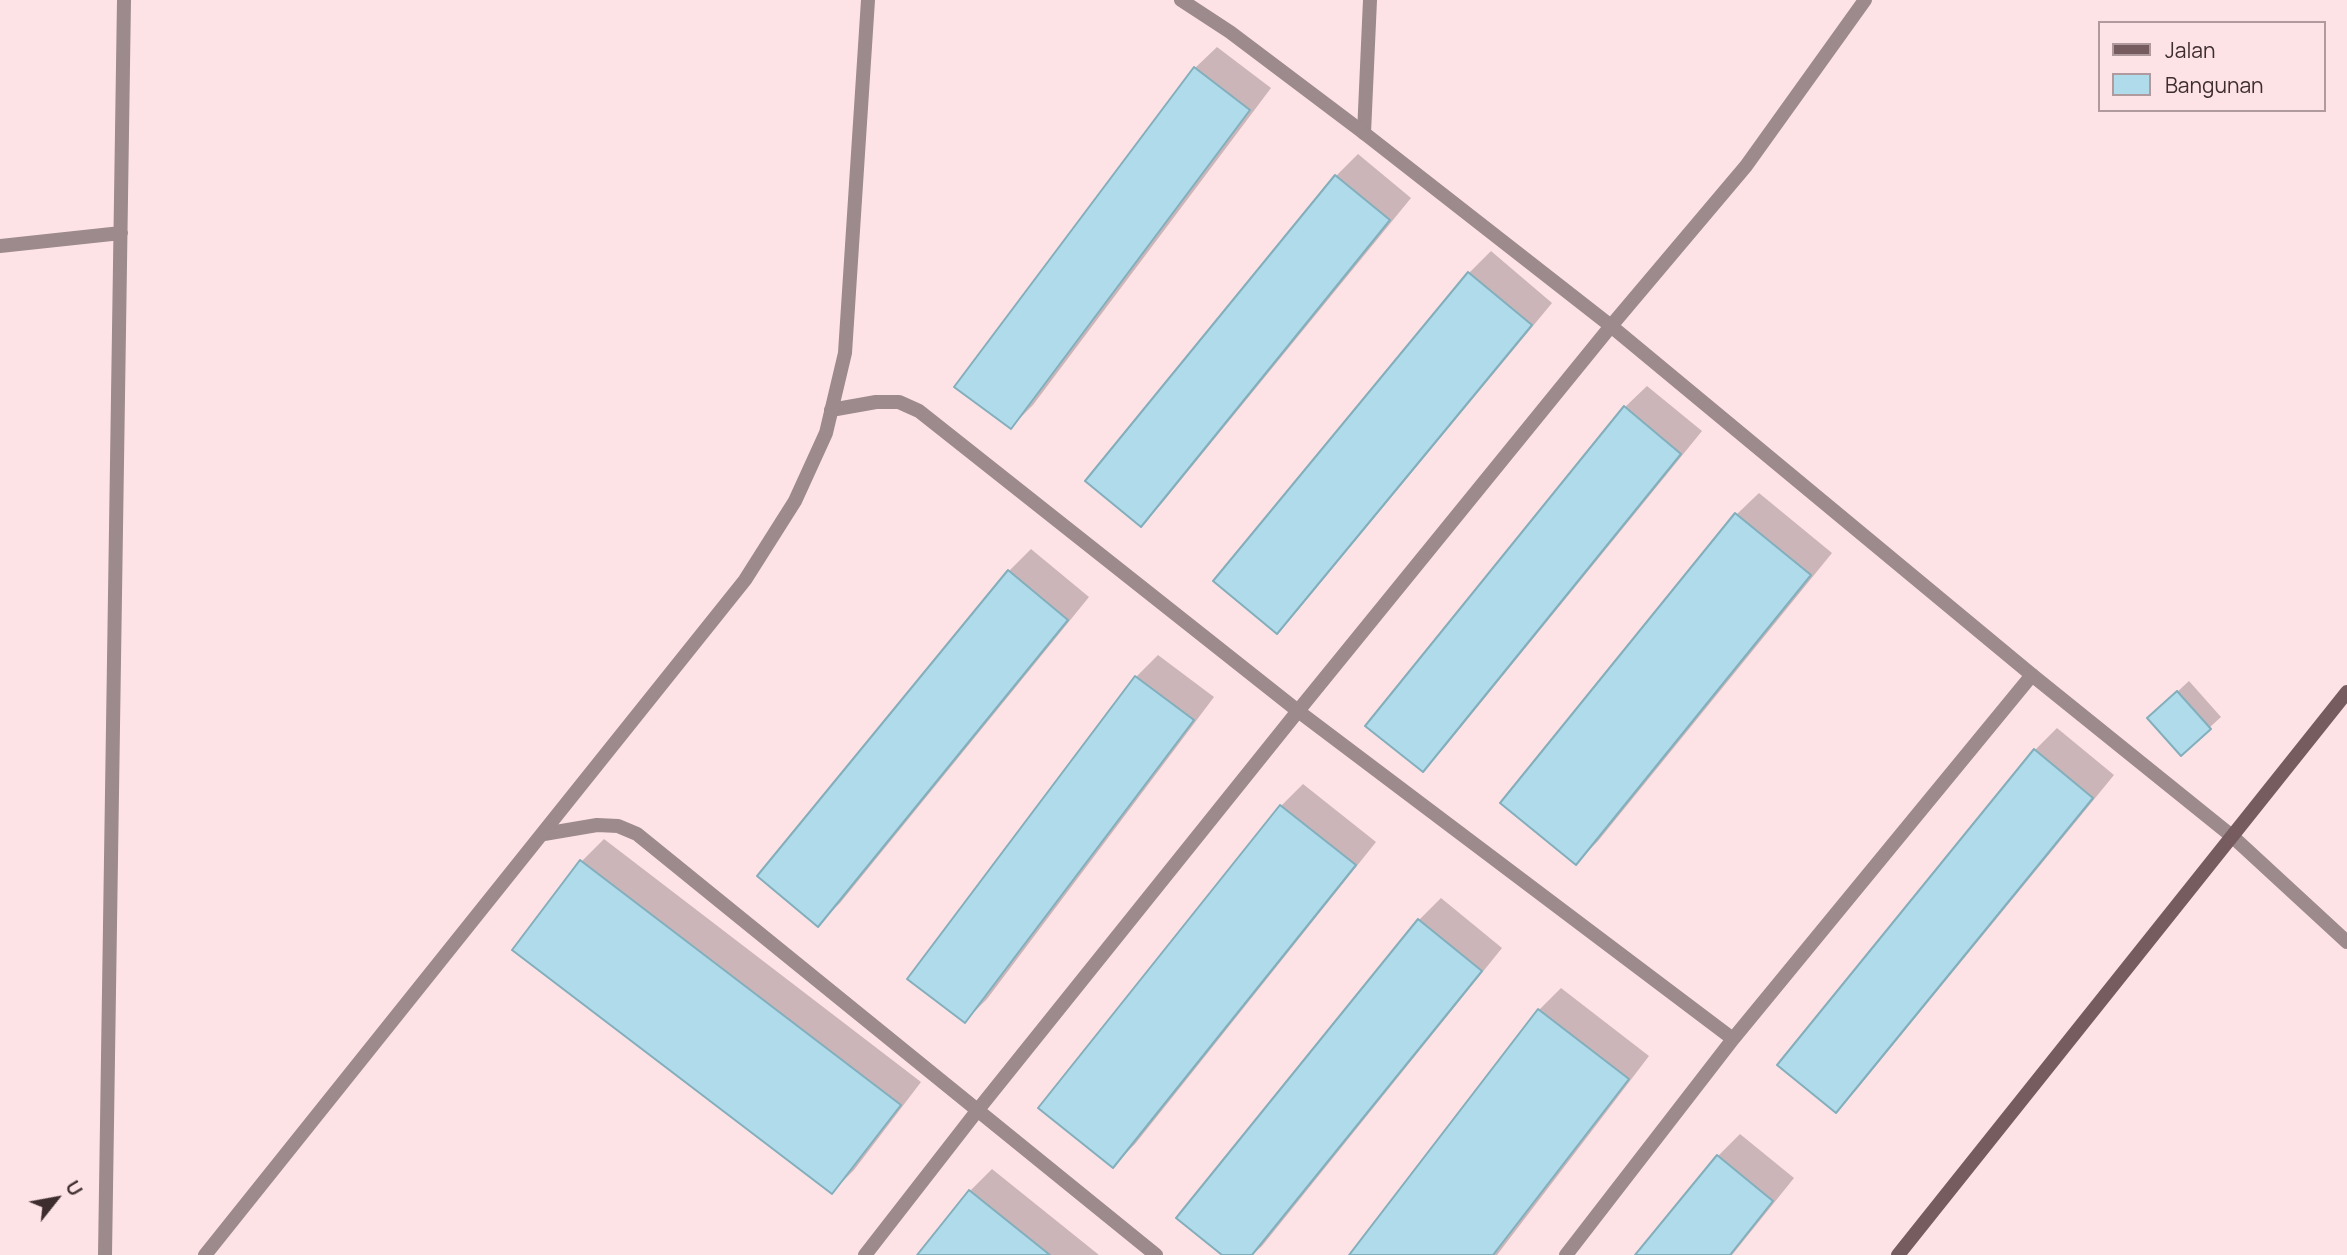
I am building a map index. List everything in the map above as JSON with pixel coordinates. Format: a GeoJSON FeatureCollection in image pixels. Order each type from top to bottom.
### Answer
{"type":"FeatureCollection","features":[{"type":"Feature","properties":{"kind":"main road"},"geometry":{"type":"LineString","coordinates":[[1898,1255],[2347,692]]}},
{"type":"Feature","properties":{"kind":"street"},"geometry":{"type":"LineString","coordinates":[[105,1255],[124,0]]}},
{"type":"Feature","properties":{"kind":"street"},"geometry":{"type":"LineString","coordinates":[[205,1255],[746,580],[795,501],[826,433],[845,353],[868,0]]}},
{"type":"Feature","properties":{"kind":"street"},"geometry":{"type":"LineString","coordinates":[[1181,0],[1230,32],[1364,132],[1611,326],[2032,675],[2233,837],[2347,942]]}},
{"type":"Feature","properties":{"kind":"street"},"geometry":{"type":"LineString","coordinates":[[1364,132],[1370,0]]}},
{"type":"Feature","properties":{"kind":"street"},"geometry":{"type":"LineString","coordinates":[[865,1255],[1298,711],[1611,326],[1746,166],[1865,0]]}},
{"type":"Feature","properties":{"kind":"street"},"geometry":{"type":"LineString","coordinates":[[0,246],[121,233]]}},
{"type":"Feature","properties":{"kind":"street"},"geometry":{"type":"LineString","coordinates":[[831,410],[876,402],[899,402],[919,411],[1298,711],[1733,1039]]}},
{"type":"Feature","properties":{"kind":"street"},"geometry":{"type":"LineString","coordinates":[[1566,1255],[1733,1039],[2032,675]]}},
{"type":"Feature","properties":{"kind":"street"},"geometry":{"type":"LineString","coordinates":[[544,834],[597,825],[618,826],[637,834],[1156,1255]]}},
{"type":"Feature","properties":{"kind":"building"},"geometry":{"type":"Polygon","coordinates":[[[1194,67],[1250,110],[1011,429],[954,387],[1194,67]]]}},
{"type":"Feature","properties":{"kind":"building"},"geometry":{"type":"Polygon","coordinates":[[[1335,175],[1390,220],[1141,527],[1085,481],[1335,175]]]}},
{"type":"Feature","properties":{"kind":"building"},"geometry":{"type":"Polygon","coordinates":[[[1468,272],[1532,325],[1277,634],[1213,581],[1468,272]]]}},
{"type":"Feature","properties":{"kind":"building"},"geometry":{"type":"Polygon","coordinates":[[[1624,406],[1681,454],[1423,772],[1365,726],[1624,406]]]}},
{"type":"Feature","properties":{"kind":"building"},"geometry":{"type":"Polygon","coordinates":[[[1735,513],[1811,575],[1576,865],[1500,803],[1735,513]]]}},
{"type":"Feature","properties":{"kind":"building"},"geometry":{"type":"Polygon","coordinates":[[[1008,570],[1068,620],[818,927],[757,876],[1008,570]]]}},
{"type":"Feature","properties":{"kind":"building"},"geometry":{"type":"Polygon","coordinates":[[[1135,676],[1194,720],[965,1023],[907,979],[1135,676]]]}},
{"type":"Feature","properties":{"kind":"building"},"geometry":{"type":"Polygon","coordinates":[[[2177,691],[2211,729],[2181,756],[2147,718],[2177,691]]]}},
{"type":"Feature","properties":{"kind":"building"},"geometry":{"type":"Polygon","coordinates":[[[2034,749],[2093,798],[1836,1113],[1777,1065],[2034,749]]]}},
{"type":"Feature","properties":{"kind":"building"},"geometry":{"type":"Polygon","coordinates":[[[1280,805],[1356,865],[1113,1168],[1038,1108],[1280,805]]]}},
{"type":"Feature","properties":{"kind":"building"},"geometry":{"type":"Polygon","coordinates":[[[580,860],[901,1105],[832,1194],[512,950],[580,860]]]}},
{"type":"Feature","properties":{"kind":"building"},"geometry":{"type":"Polygon","coordinates":[[[1418,919],[1482,971],[1252,1255],[1222,1255],[1176,1218],[1418,919]]]}},
{"type":"Feature","properties":{"kind":"building"},"geometry":{"type":"Polygon","coordinates":[[[1538,1009],[1629,1079],[1493,1255],[1349,1255],[1538,1009]]]}},
{"type":"Feature","properties":{"kind":"building"},"geometry":{"type":"Polygon","coordinates":[[[1717,1155],[1773,1201],[1730,1255],[1635,1255],[1717,1155]]]}},
{"type":"Feature","properties":{"kind":"building"},"geometry":{"type":"Polygon","coordinates":[[[969,1190],[1050,1255],[917,1255],[969,1190]]]}}]}
